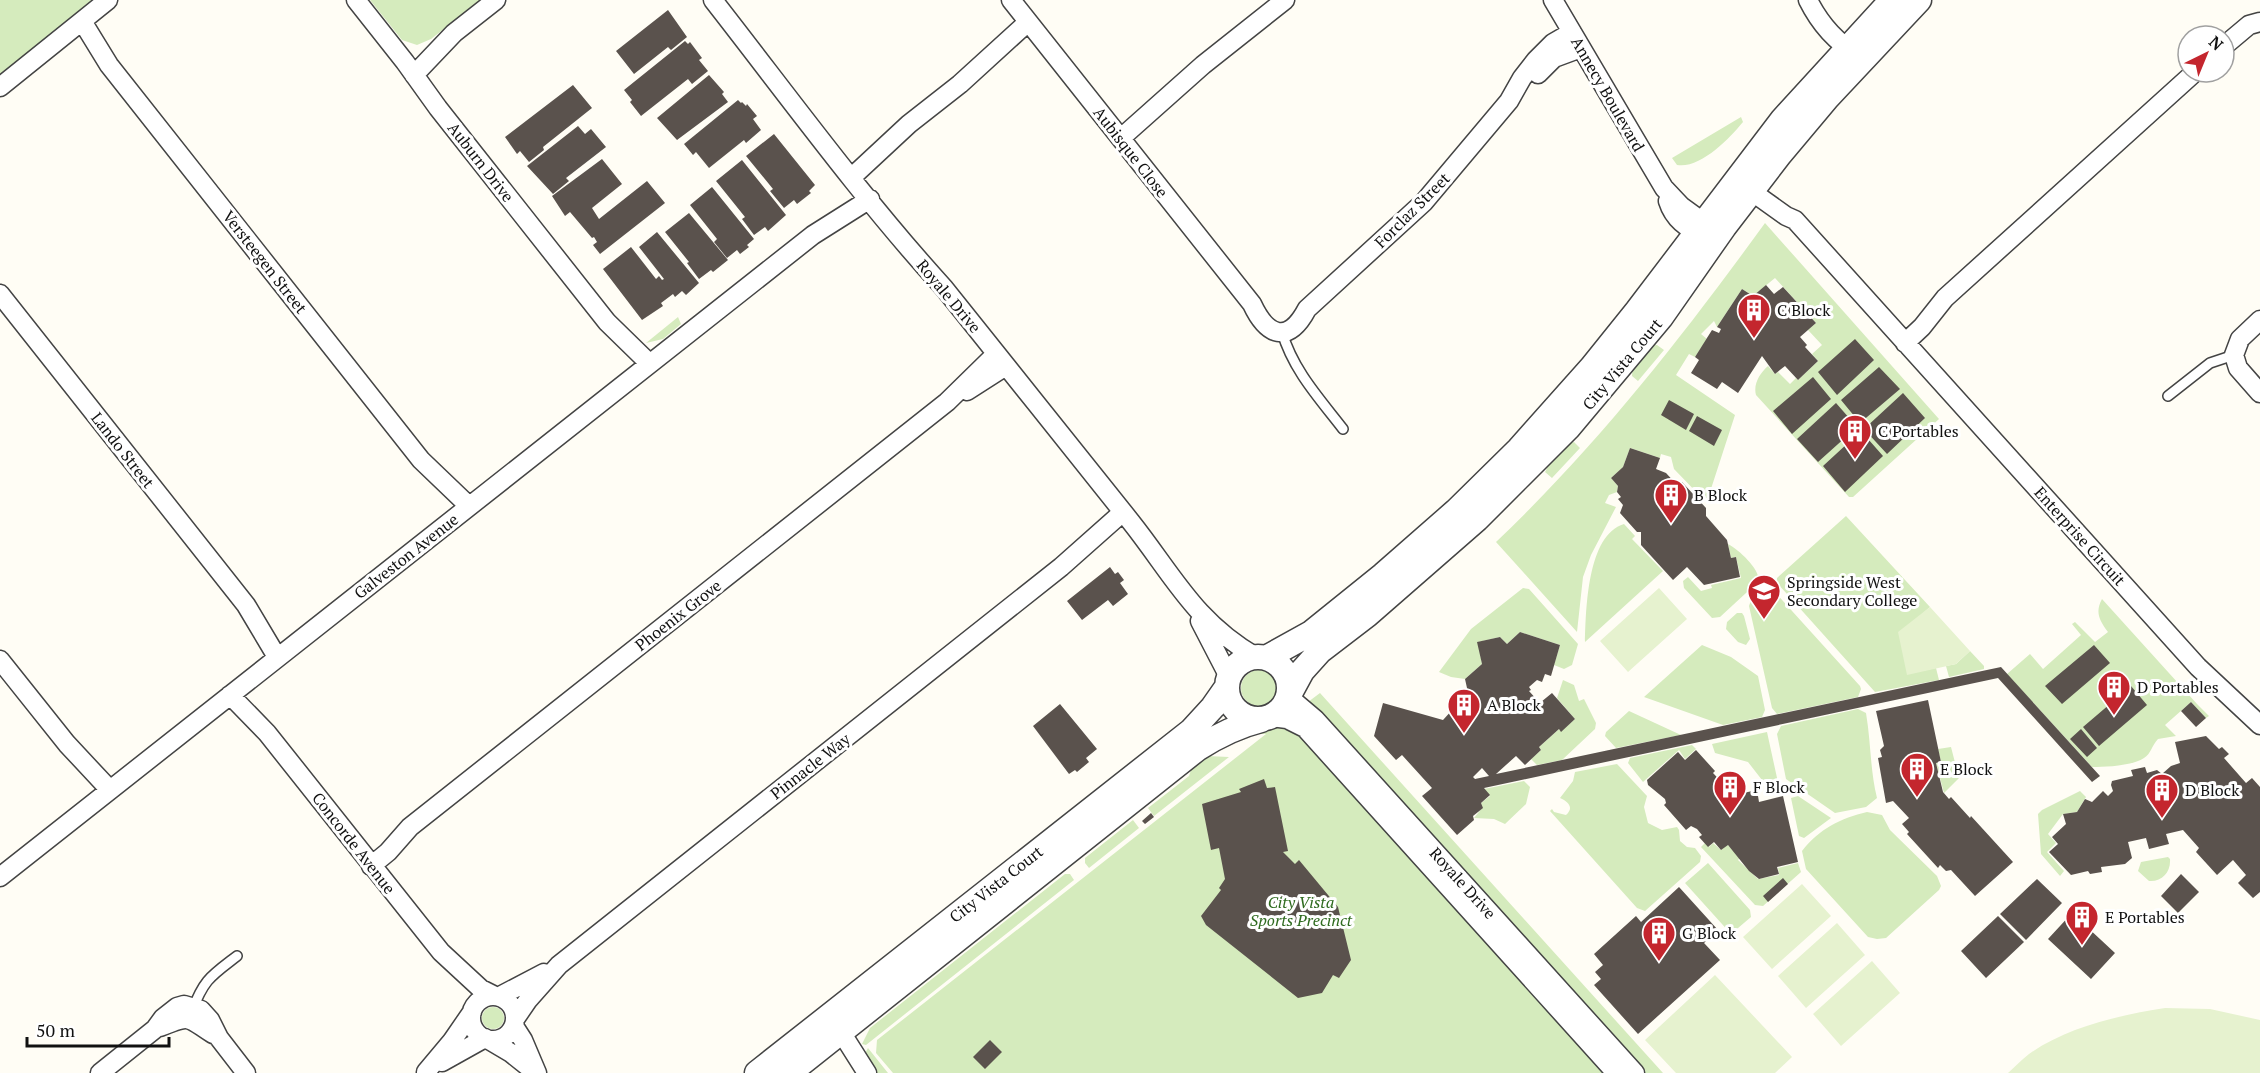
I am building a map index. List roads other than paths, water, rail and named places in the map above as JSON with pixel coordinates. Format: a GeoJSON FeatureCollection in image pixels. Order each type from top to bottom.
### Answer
{"type":"FeatureCollection","features":[{"type":"Feature","properties":{"kind":"street"},"geometry":{"type":"LineString","coordinates":[[0,87],[108,0]]}},
{"type":"Feature","properties":{"kind":"street","name":"Auburn Drive"},"geometry":{"type":"LineString","coordinates":[[356,0],[410,68],[438,108],[644,368]]}},
{"type":"Feature","properties":{"kind":"street"},"geometry":{"type":"LineString","coordinates":[[410,68],[496,0]]}},
{"type":"Feature","properties":{"kind":"street","name":"Royale Drive"},"geometry":{"type":"LineString","coordinates":[[713,0],[857,183],[1127,517],[1184,594]]}},
{"type":"Feature","properties":{"kind":"street","name":"Aubisque Close"},"geometry":{"type":"LineString","coordinates":[[1011,0],[1251,304],[1282,326]]}},
{"type":"Feature","properties":{"kind":"street"},"geometry":{"type":"LineString","coordinates":[[1117,133],[1285,0]]}},
{"type":"Feature","properties":{"kind":"street","name":"Annecy Boulevard"},"geometry":{"type":"LineString","coordinates":[[1553,0],[1664,188],[1670,208],[1681,222],[1705,232]]}},
{"type":"Feature","properties":{"kind":"street"},"geometry":{"type":"LineString","coordinates":[[1808,0],[1826,29],[1855,48]]}},
{"type":"Feature","properties":{"kind":"street"},"geometry":{"type":"LineString","coordinates":[[1819,0],[1855,48]]}},
{"type":"Feature","properties":{"kind":"street","name":"City Vista Court"},"geometry":{"type":"LineString","coordinates":[[1261,657],[1324,624],[1383,575],[1486,482],[1592,367],[1672,266],[1755,185],[1811,116],[1855,48],[1892,0]]}},
{"type":"Feature","properties":{"kind":"street","name":"City Vista Court"},"geometry":{"type":"LineString","coordinates":[[1289,696],[1302,671],[1320,651],[1367,615],[1471,525],[1568,428],[1654,326],[1705,232],[1765,141],[1855,48],[1919,0]]}},
{"type":"Feature","properties":{"kind":"street"},"geometry":{"type":"LineString","coordinates":[[2236,36],[2249,25],[2260,22]]}},
{"type":"Feature","properties":{"kind":"street","name":"Versteegen Street"},"geometry":{"type":"LineString","coordinates":[[76,26],[462,512]]}},
{"type":"Feature","properties":{"kind":"street","name":"Galveston Avenue"},"geometry":{"type":"LineString","coordinates":[[0,877],[813,235],[909,124],[1032,27]]}},
{"type":"Feature","properties":{"kind":"street","name":"Forclaz Street"},"geometry":{"type":"LineString","coordinates":[[1509,102],[1522,78],[1541,55],[1554,43],[1572,32]]}},
{"type":"Feature","properties":{"kind":"street","name":"Forclaz Street"},"geometry":{"type":"LineString","coordinates":[[1282,326],[1307,309],[1424,202],[1509,102],[1554,58],[1581,48]]}},
{"type":"Feature","properties":{"kind":"street"},"geometry":{"type":"LineString","coordinates":[[1900,338],[1922,327],[1945,298],[2182,84]]}},
{"type":"Feature","properties":{"kind":"street","name":"Enterprise Circuit"},"geometry":{"type":"LineString","coordinates":[[1755,185],[1782,198],[1792,211],[1795,220],[2198,667],[2260,725]]}},
{"type":"Feature","properties":{"kind":"street","name":"Lando Street"},"geometry":{"type":"LineString","coordinates":[[0,294],[284,652]]}},
{"type":"Feature","properties":{"kind":"street"},"geometry":{"type":"LineString","coordinates":[[2260,320],[2241,339],[2234,355],[2238,368],[2260,393]]}},
{"type":"Feature","properties":{"kind":"street","name":"Phoenix Grove"},"geometry":{"type":"LineString","coordinates":[[367,861],[388,852],[410,827],[947,402],[982,382],[1001,360]]}},
{"type":"Feature","properties":{"kind":"street","name":"Pinnacle Way"},"geometry":{"type":"LineString","coordinates":[[514,1023],[528,1000],[559,965],[1127,517]]}},
{"type":"Feature","properties":{"kind":"street"},"geometry":{"type":"LineString","coordinates":[[1184,594],[1227,639],[1282,668],[1290,685],[1289,696],[1279,712],[1266,718],[1250,718],[1241,714],[1228,698],[1228,682],[1206,631],[1184,594]]}},
{"type":"Feature","properties":{"kind":"street"},"geometry":{"type":"LineString","coordinates":[[1228,682],[1240,663],[1261,657]]}},
{"type":"Feature","properties":{"kind":"street"},"geometry":{"type":"LineString","coordinates":[[0,660],[104,794]]}},
{"type":"Feature","properties":{"kind":"street","name":"City Vista Court"},"geometry":{"type":"LineString","coordinates":[[757,1073],[1191,731],[1213,707],[1228,682]]}},
{"type":"Feature","properties":{"kind":"street","name":"Concorde Avenue"},"geometry":{"type":"LineString","coordinates":[[235,691],[441,952],[475,985],[496,996]]}},
{"type":"Feature","properties":{"kind":"street","name":"Royale Drive"},"geometry":{"type":"LineString","coordinates":[[1289,696],[1315,718],[1635,1073]]}},
{"type":"Feature","properties":{"kind":"street","name":"Royale Drive"},"geometry":{"type":"LineString","coordinates":[[1266,718],[1287,719],[1305,728],[1617,1073]]}},
{"type":"Feature","properties":{"kind":"street","name":"City Vista Court"},"geometry":{"type":"LineString","coordinates":[[789,1073],[1197,749],[1214,737],[1241,725],[1266,718]]}},
{"type":"Feature","properties":{"kind":"street","name":"Concorde Avenue"},"geometry":{"type":"LineString","coordinates":[[441,952],[473,1009]]}},
{"type":"Feature","properties":{"kind":"street","name":"Pinnacle Way"},"geometry":{"type":"LineString","coordinates":[[496,996],[559,965]]}},
{"type":"Feature","properties":{"kind":"street"},"geometry":{"type":"LineString","coordinates":[[425,1072],[458,1034],[479,1000],[496,996],[512,1005],[514,1023],[536,1073]]}},
{"type":"Feature","properties":{"kind":"street"},"geometry":{"type":"LineString","coordinates":[[473,1009],[472,1024],[475,1030],[510,1051],[536,1073]]}},
{"type":"Feature","properties":{"kind":"street"},"geometry":{"type":"LineString","coordinates":[[99,1073],[156,1029],[192,1013],[198,1022],[219,1038],[246,1073]]}},
{"type":"Feature","properties":{"kind":"street"},"geometry":{"type":"LineString","coordinates":[[425,1072],[487,1039],[504,1037],[514,1023]]}},
{"type":"Feature","properties":{"kind":"street"},"geometry":{"type":"LineString","coordinates":[[835,1037],[860,1073]]}},
{"type":"Feature","properties":{"kind":"street"},"geometry":{"type":"LineString","coordinates":[[835,1037],[867,1073]]}},
{"type":"Feature","properties":{"kind":"lane"},"geometry":{"type":"LineString","coordinates":[[1282,326],[1287,349],[1297,369],[1343,429]]}},
{"type":"Feature","properties":{"kind":"lane"},"geometry":{"type":"LineString","coordinates":[[2169,396],[2210,363],[2234,355]]}},
{"type":"Feature","properties":{"kind":"lane"},"geometry":{"type":"LineString","coordinates":[[192,1013],[199,991],[207,980],[237,956]]}},
{"type":"Feature","properties":{"kind":"place","name":"C Block"},"geometry":{"type":"Point","coordinates":[1754,339]}},
{"type":"Feature","properties":{"kind":"place","name":"C Portables"},"geometry":{"type":"Point","coordinates":[1855,460]}},
{"type":"Feature","properties":{"kind":"place","name":"B Block"},"geometry":{"type":"Point","coordinates":[1671,524]}},
{"type":"Feature","properties":{"kind":"place","name":"Springside West Secondary College"},"geometry":{"type":"Point","coordinates":[1764,620]}},
{"type":"Feature","properties":{"kind":"place","name":"D Portables"},"geometry":{"type":"Point","coordinates":[2114,716]}},
{"type":"Feature","properties":{"kind":"place","name":"A Block"},"geometry":{"type":"Point","coordinates":[1464,734]}},
{"type":"Feature","properties":{"kind":"place","name":"E Block"},"geometry":{"type":"Point","coordinates":[1917,798]}},
{"type":"Feature","properties":{"kind":"place","name":"F Block"},"geometry":{"type":"Point","coordinates":[1730,816]}},
{"type":"Feature","properties":{"kind":"place","name":"D Block"},"geometry":{"type":"Point","coordinates":[2162,819]}},
{"type":"Feature","properties":{"kind":"place","name":"E Portables"},"geometry":{"type":"Point","coordinates":[2082,946]}},
{"type":"Feature","properties":{"kind":"place","name":"G Block"},"geometry":{"type":"Point","coordinates":[1659,962]}},
{"type":"Feature","properties":{"kind":"park label","name":"City Vista Sports Precinct"},"geometry":{"type":"Point","coordinates":[1301,911]}}]}
